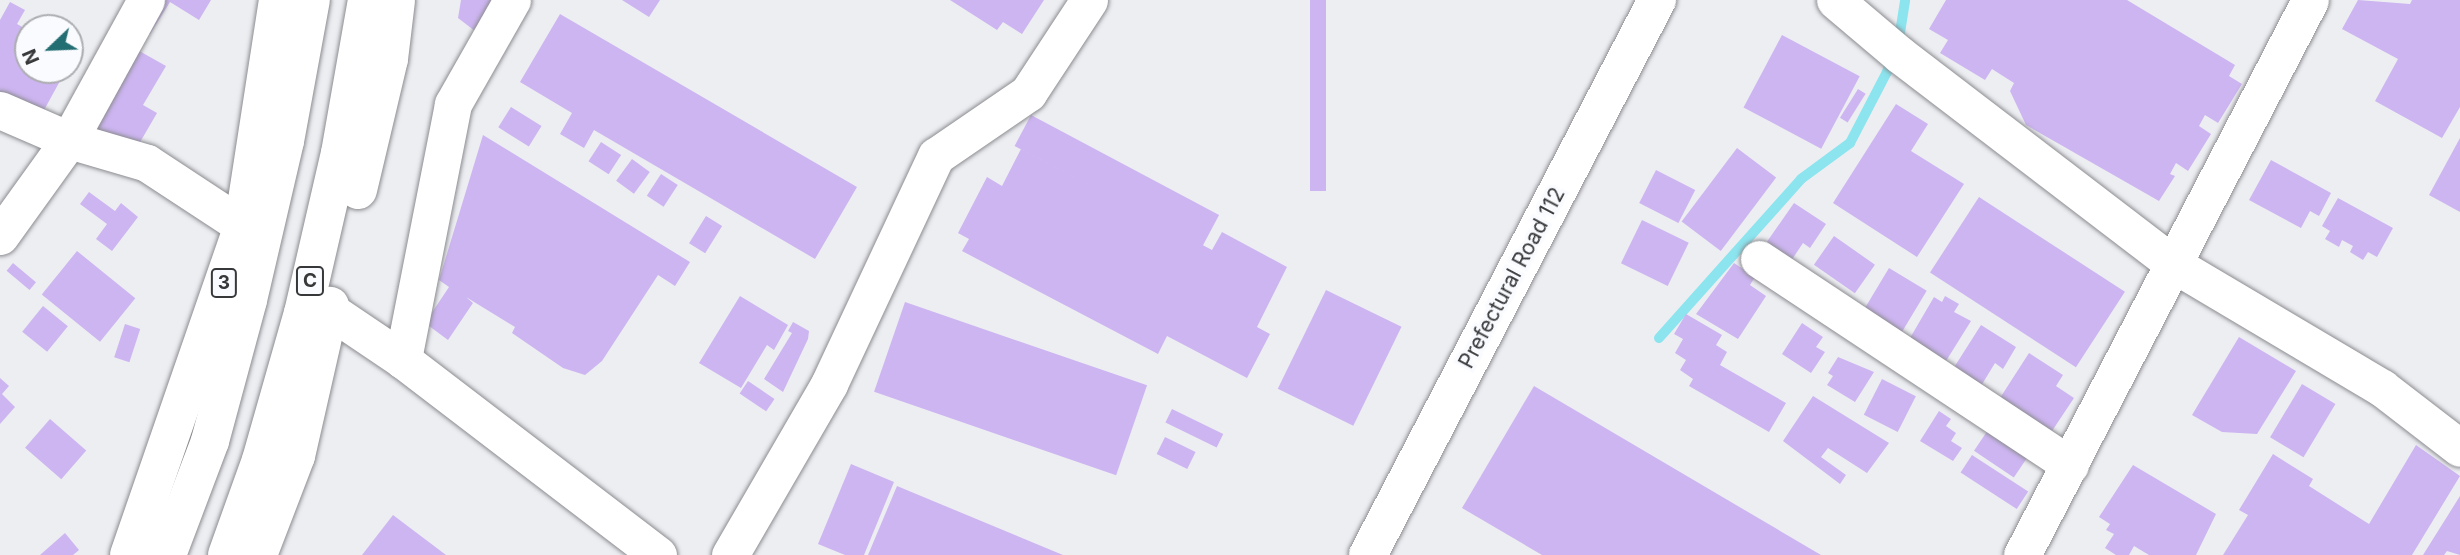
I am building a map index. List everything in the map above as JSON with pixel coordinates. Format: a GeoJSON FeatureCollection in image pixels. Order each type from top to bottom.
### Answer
{"type":"FeatureCollection","features":[{"type":"Feature","properties":{"kind":"main road","name":"3"},"geometry":{"type":"LineString","coordinates":[[129,555],[243,226],[278,0]]}},
{"type":"Feature","properties":{"kind":"main road"},"geometry":{"type":"LineString","coordinates":[[167,555],[211,441],[285,141],[311,0]]}},
{"type":"Feature","properties":{"kind":"main road","name":"C"},"geometry":{"type":"LineString","coordinates":[[227,555],[261,460],[303,313],[340,153],[368,0]]}},
{"type":"Feature","properties":{"kind":"main road"},"geometry":{"type":"LineString","coordinates":[[258,555],[296,456],[389,59],[396,0]]}},
{"type":"Feature","properties":{"kind":"main road","name":"Prefectural Road 112"},"geometry":{"type":"LineString","coordinates":[[1368,555],[1657,0]]}},
{"type":"Feature","properties":{"kind":"street"},"geometry":{"type":"LineString","coordinates":[[0,236],[69,140],[146,0]]}},
{"type":"Feature","properties":{"kind":"street"},"geometry":{"type":"LineString","coordinates":[[403,360],[453,104],[512,0]]}},
{"type":"Feature","properties":{"kind":"street"},"geometry":{"type":"LineString","coordinates":[[730,555],[829,384],[936,156],[1028,93],[1089,0]]}},
{"type":"Feature","properties":{"kind":"street"},"geometry":{"type":"LineString","coordinates":[[1835,0],[1900,55],[2175,265],[2382,388],[2460,448]]}},
{"type":"Feature","properties":{"kind":"street"},"geometry":{"type":"LineString","coordinates":[[2022,555],[2175,265],[2310,0]]}},
{"type":"Feature","properties":{"kind":"street"},"geometry":{"type":"LineString","coordinates":[[0,110],[69,140],[147,163],[243,226]]}},
{"type":"Feature","properties":{"kind":"street"},"geometry":{"type":"LineString","coordinates":[[1759,259],[2070,465]]}},
{"type":"Feature","properties":{"kind":"street"},"geometry":{"type":"LineString","coordinates":[[329,310],[403,360],[658,555]]}},
{"type":"Feature","properties":{"kind":"building"},"geometry":{"type":"Polygon","coordinates":[[[161,0],[211,0],[199,20],[170,2],[150,34],[143,30],[161,0]]]}},
{"type":"Feature","properties":{"kind":"building"},"geometry":{"type":"Polygon","coordinates":[[[461,0],[493,0],[475,31],[458,18],[461,0]]]}},
{"type":"Feature","properties":{"kind":"building"},"geometry":{"type":"Polygon","coordinates":[[[622,0],[660,0],[649,17],[622,0]]]}},
{"type":"Feature","properties":{"kind":"building"},"geometry":{"type":"Polygon","coordinates":[[[950,0],[1044,0],[1022,34],[1003,22],[997,30],[950,0]]]}},
{"type":"Feature","properties":{"kind":"building"},"geometry":{"type":"Polygon","coordinates":[[[1310,0],[1326,0],[1326,191],[1310,191],[1310,0]]]}},
{"type":"Feature","properties":{"kind":"building"},"geometry":{"type":"Polygon","coordinates":[[[1946,0],[2127,0],[2235,65],[2229,76],[2242,84],[2218,123],[2205,115],[2199,126],[2211,134],[2188,171],[2176,163],[2170,174],[2175,176],[2159,201],[2026,125],[2010,91],[2014,83],[1992,69],[1985,80],[1940,53],[1948,40],[1929,29],[1946,0]]]}},
{"type":"Feature","properties":{"kind":"building"},"geometry":{"type":"Polygon","coordinates":[[[2358,0],[2410,4],[2412,0],[2460,0],[2460,107],[2442,138],[2375,101],[2398,59],[2342,29],[2358,0]]]}},
{"type":"Feature","properties":{"kind":"building"},"geometry":{"type":"Polygon","coordinates":[[[10,2],[25,10],[23,14],[14,14],[14,84],[58,84],[43,112],[0,92],[0,20],[10,2]]]}},
{"type":"Feature","properties":{"kind":"building"},"geometry":{"type":"Polygon","coordinates":[[[560,14],[857,187],[815,259],[594,130],[584,148],[560,134],[572,113],[520,82],[560,14]]]}},
{"type":"Feature","properties":{"kind":"building"},"geometry":{"type":"Polygon","coordinates":[[[1782,35],[1860,76],[1821,149],[1744,107],[1782,35]]]}},
{"type":"Feature","properties":{"kind":"building"},"geometry":{"type":"Polygon","coordinates":[[[134,48],[166,66],[143,105],[157,113],[132,156],[84,133],[134,48]]]}},
{"type":"Feature","properties":{"kind":"building"},"geometry":{"type":"Polygon","coordinates":[[[1858,89],[1866,94],[1848,123],[1840,118],[1858,89]]]}},
{"type":"Feature","properties":{"kind":"building"},"geometry":{"type":"Polygon","coordinates":[[[1896,104],[1928,124],[1911,151],[1964,184],[1917,257],[1833,203],[1896,104]]]}},
{"type":"Feature","properties":{"kind":"building"},"geometry":{"type":"Polygon","coordinates":[[[511,107],[542,126],[529,146],[498,127],[511,107]]]}},
{"type":"Feature","properties":{"kind":"building"},"geometry":{"type":"Polygon","coordinates":[[[1031,115],[1219,215],[1203,246],[1015,146],[1031,115]]]}},
{"type":"Feature","properties":{"kind":"building"},"geometry":{"type":"Polygon","coordinates":[[[483,135],[690,262],[675,286],[658,275],[602,361],[585,375],[563,368],[512,333],[515,327],[466,297],[473,303],[448,340],[425,323],[449,287],[439,280],[483,135]]]}},
{"type":"Feature","properties":{"kind":"building"},"geometry":{"type":"Polygon","coordinates":[[[2460,138],[2460,212],[2429,195],[2460,138]]]}},
{"type":"Feature","properties":{"kind":"building"},"geometry":{"type":"Polygon","coordinates":[[[601,142],[621,155],[609,174],[588,161],[601,142]]]}},
{"type":"Feature","properties":{"kind":"building"},"geometry":{"type":"Polygon","coordinates":[[[1737,148],[1776,177],[1721,251],[1682,221],[1737,148]]]}},
{"type":"Feature","properties":{"kind":"building"},"geometry":{"type":"Polygon","coordinates":[[[1021,149],[1212,250],[1222,232],[1287,267],[1257,327],[1270,334],[1247,378],[1167,336],[1158,354],[962,251],[969,239],[958,233],[987,177],[1002,186],[1021,149]]]}},
{"type":"Feature","properties":{"kind":"building"},"geometry":{"type":"Polygon","coordinates":[[[632,159],[650,172],[634,194],[616,181],[632,159]]]}},
{"type":"Feature","properties":{"kind":"building"},"geometry":{"type":"Polygon","coordinates":[[[2271,160],[2331,193],[2319,216],[2310,211],[2301,228],[2249,200],[2271,160]]]}},
{"type":"Feature","properties":{"kind":"building"},"geometry":{"type":"Polygon","coordinates":[[[1656,170],[1695,190],[1678,223],[1639,203],[1656,170]]]}},
{"type":"Feature","properties":{"kind":"building"},"geometry":{"type":"Polygon","coordinates":[[[661,174],[678,185],[664,207],[647,196],[661,174]]]}},
{"type":"Feature","properties":{"kind":"building"},"geometry":{"type":"Polygon","coordinates":[[[89,192],[115,211],[121,203],[138,217],[112,251],[96,239],[107,224],[80,204],[89,192]]]}},
{"type":"Feature","properties":{"kind":"building"},"geometry":{"type":"Polygon","coordinates":[[[1979,197],[2125,292],[2076,367],[1930,272],[1979,197]]]}},
{"type":"Feature","properties":{"kind":"building"},"geometry":{"type":"Polygon","coordinates":[[[2338,198],[2393,228],[2377,257],[2368,252],[2363,260],[2350,252],[2353,246],[2342,240],[2339,247],[2325,239],[2330,231],[2322,226],[2338,198]]]}},
{"type":"Feature","properties":{"kind":"building"},"geometry":{"type":"Polygon","coordinates":[[[1794,203],[1826,224],[1810,248],[1803,243],[1789,264],[1764,246],[1794,203]]]}},
{"type":"Feature","properties":{"kind":"building"},"geometry":{"type":"Polygon","coordinates":[[[706,216],[722,226],[705,253],[689,243],[706,216]]]}},
{"type":"Feature","properties":{"kind":"building"},"geometry":{"type":"Polygon","coordinates":[[[1642,220],[1689,243],[1668,286],[1621,263],[1642,220]]]}},
{"type":"Feature","properties":{"kind":"building"},"geometry":{"type":"Polygon","coordinates":[[[1834,236],[1875,265],[1855,293],[1814,265],[1834,236]]]}},
{"type":"Feature","properties":{"kind":"building"},"geometry":{"type":"Polygon","coordinates":[[[77,251],[135,298],[100,342],[42,295],[77,251]]]}},
{"type":"Feature","properties":{"kind":"building"},"geometry":{"type":"Polygon","coordinates":[[[13,263],[36,282],[30,290],[7,271],[13,263]]]}},
{"type":"Feature","properties":{"kind":"building"},"geometry":{"type":"Polygon","coordinates":[[[1734,263],[1755,277],[1750,285],[1766,296],[1738,339],[1696,314],[1734,263]]]}},
{"type":"Feature","properties":{"kind":"building"},"geometry":{"type":"Polygon","coordinates":[[[1889,268],[1927,291],[1901,333],[1864,310],[1889,268]]]}},
{"type":"Feature","properties":{"kind":"building"},"geometry":{"type":"Polygon","coordinates":[[[1326,290],[1401,327],[1353,426],[1278,389],[1326,290]]]}},
{"type":"Feature","properties":{"kind":"building"},"geometry":{"type":"Polygon","coordinates":[[[740,296],[788,325],[774,350],[767,345],[741,388],[699,363],[740,296]]]}},
{"type":"Feature","properties":{"kind":"building"},"geometry":{"type":"Polygon","coordinates":[[[1945,296],[1959,304],[1954,312],[1971,321],[1946,361],[1910,338],[1934,297],[1942,302],[1945,296]]]}},
{"type":"Feature","properties":{"kind":"building"},"geometry":{"type":"Polygon","coordinates":[[[905,302],[1147,385],[1116,475],[874,392],[905,302]]]}},
{"type":"Feature","properties":{"kind":"building"},"geometry":{"type":"Polygon","coordinates":[[[43,306],[68,326],[47,352],[22,332],[43,306]]]}},
{"type":"Feature","properties":{"kind":"building"},"geometry":{"type":"Polygon","coordinates":[[[1686,314],[1722,335],[1716,345],[1727,352],[1720,365],[1786,403],[1769,432],[1689,386],[1693,379],[1680,370],[1686,360],[1675,353],[1683,339],[1674,334],[1686,314]]]}},
{"type":"Feature","properties":{"kind":"building"},"geometry":{"type":"Polygon","coordinates":[[[793,322],[809,331],[808,339],[783,392],[764,379],[792,333],[788,331],[793,322]]]}},
{"type":"Feature","properties":{"kind":"building"},"geometry":{"type":"Polygon","coordinates":[[[1802,323],[1823,337],[1816,347],[1825,352],[1811,373],[1782,354],[1802,323]]]}},
{"type":"Feature","properties":{"kind":"building"},"geometry":{"type":"Polygon","coordinates":[[[125,324],[140,329],[129,362],[114,357],[125,324]]]}},
{"type":"Feature","properties":{"kind":"building"},"geometry":{"type":"Polygon","coordinates":[[[1981,325],[2016,347],[2003,369],[1995,363],[1981,386],[1953,369],[1981,325]]]}},
{"type":"Feature","properties":{"kind":"building"},"geometry":{"type":"Polygon","coordinates":[[[2239,337],[2296,371],[2257,434],[2222,432],[2192,415],[2239,337]]]}},
{"type":"Feature","properties":{"kind":"building"},"geometry":{"type":"Polygon","coordinates":[[[2029,353],[2063,375],[2056,386],[2074,398],[2052,431],[2000,398],[2029,353]]]}},
{"type":"Feature","properties":{"kind":"building"},"geometry":{"type":"Polygon","coordinates":[[[1838,357],[1874,372],[1855,402],[1827,385],[1833,376],[1828,373],[1838,357]]]}},
{"type":"Feature","properties":{"kind":"building"},"geometry":{"type":"Polygon","coordinates":[[[0,378],[9,386],[2,394],[15,407],[0,424],[0,378]]]}},
{"type":"Feature","properties":{"kind":"building"},"geometry":{"type":"Polygon","coordinates":[[[1882,379],[1916,396],[1898,432],[1864,415],[1882,379]]]}},
{"type":"Feature","properties":{"kind":"building"},"geometry":{"type":"Polygon","coordinates":[[[748,381],[775,399],[766,411],[740,393],[748,381]]]}},
{"type":"Feature","properties":{"kind":"building"},"geometry":{"type":"Polygon","coordinates":[[[2302,384],[2335,404],[2303,457],[2270,437],[2302,384]]]}},
{"type":"Feature","properties":{"kind":"building"},"geometry":{"type":"Polygon","coordinates":[[[1534,386],[1821,555],[1542,555],[1462,508],[1534,386]]]}},
{"type":"Feature","properties":{"kind":"building"},"geometry":{"type":"Polygon","coordinates":[[[1813,396],[1889,443],[1867,473],[1828,448],[1821,457],[1846,475],[1840,484],[1783,441],[1813,396]]]}},
{"type":"Feature","properties":{"kind":"building"},"geometry":{"type":"Polygon","coordinates":[[[1172,409],[1223,434],[1217,447],[1165,422],[1172,409]]]}},
{"type":"Feature","properties":{"kind":"building"},"geometry":{"type":"Polygon","coordinates":[[[1939,411],[1951,419],[1946,426],[1956,433],[1951,441],[1962,448],[1953,461],[1920,441],[1939,411]]]}},
{"type":"Feature","properties":{"kind":"building"},"geometry":{"type":"Polygon","coordinates":[[[50,419],[86,450],[61,479],[25,448],[50,419]]]}},
{"type":"Feature","properties":{"kind":"building"},"geometry":{"type":"Polygon","coordinates":[[[1988,430],[2028,457],[2014,478],[1974,451],[1988,430]]]}},
{"type":"Feature","properties":{"kind":"building"},"geometry":{"type":"Polygon","coordinates":[[[1165,437],[1196,452],[1187,469],[1157,454],[1165,437]]]}},
{"type":"Feature","properties":{"kind":"building"},"geometry":{"type":"Polygon","coordinates":[[[2416,445],[2460,476],[2412,555],[2223,555],[2248,515],[2239,510],[2273,454],[2313,479],[2309,486],[2369,524],[2416,445]]]}},
{"type":"Feature","properties":{"kind":"building"},"geometry":{"type":"Polygon","coordinates":[[[1972,455],[2028,491],[2017,509],[1961,473],[1972,455]]]}},
{"type":"Feature","properties":{"kind":"building"},"geometry":{"type":"Polygon","coordinates":[[[851,464],[894,482],[864,555],[845,555],[818,544],[851,464]]]}},
{"type":"Feature","properties":{"kind":"building"},"geometry":{"type":"Polygon","coordinates":[[[2133,465],[2216,514],[2196,555],[2149,555],[2134,546],[2129,555],[2116,555],[2105,548],[2114,534],[2106,530],[2110,524],[2099,517],[2133,465]]]}},
{"type":"Feature","properties":{"kind":"building"},"geometry":{"type":"Polygon","coordinates":[[[897,486],[1063,555],[868,555],[897,486]]]}},
{"type":"Feature","properties":{"kind":"building"},"geometry":{"type":"Polygon","coordinates":[[[2460,496],[2460,555],[2447,551],[2444,555],[2423,555],[2460,496]]]}},
{"type":"Feature","properties":{"kind":"building"},"geometry":{"type":"Polygon","coordinates":[[[393,515],[446,555],[362,555],[393,515]]]}},
{"type":"Feature","properties":{"kind":"building"},"geometry":{"type":"Polygon","coordinates":[[[65,533],[79,550],[73,555],[40,555],[65,533]]]}},
{"type":"Feature","properties":{"kind":"waterway"},"geometry":{"type":"LineString","coordinates":[[1659,338],[1801,179],[1850,143],[1887,72],[1899,39],[1905,0]]}}]}
